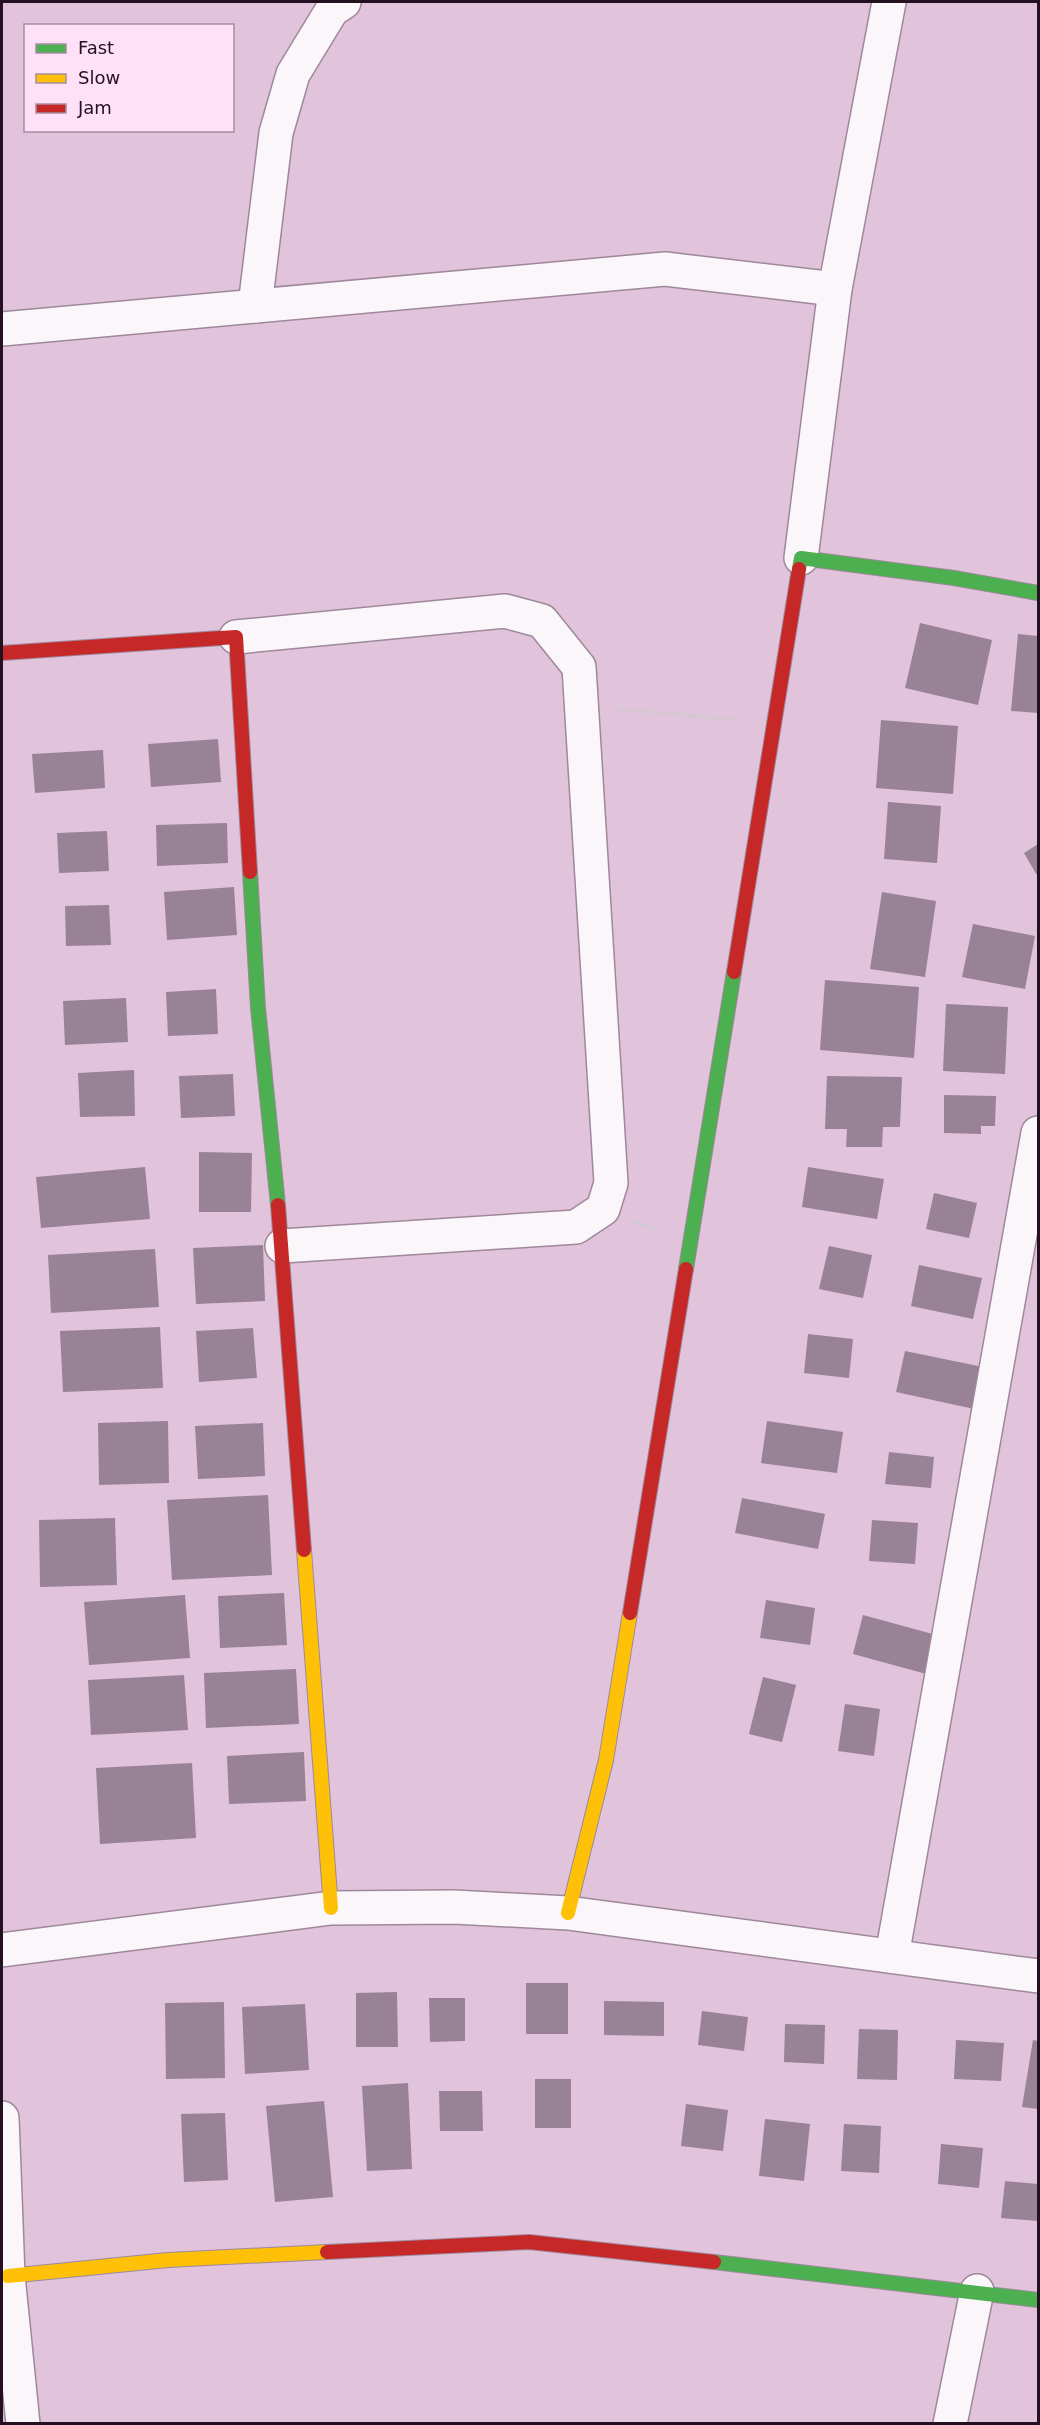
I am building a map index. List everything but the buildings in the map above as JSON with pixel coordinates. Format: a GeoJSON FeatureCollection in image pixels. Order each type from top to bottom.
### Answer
{"type":"FeatureCollection","features":[{"type":"Feature","properties":{"kind":"street"},"geometry":{"type":"LineString","coordinates":[[255,306],[276,133],[287,94],[293,74],[332,9],[344,2]]}},
{"type":"Feature","properties":{"kind":"street"},"geometry":{"type":"LineString","coordinates":[[568,1913],[606,1760],[801,558],[835,289],[890,2]]}},
{"type":"Feature","properties":{"kind":"street"},"geometry":{"type":"LineString","coordinates":[[2,329],[665,269],[835,289]]}},
{"type":"Feature","properties":{"kind":"street"},"geometry":{"type":"LineString","coordinates":[[801,558],[954,578],[1038,593]]}},
{"type":"Feature","properties":{"kind":"street"},"geometry":{"type":"LineString","coordinates":[[2,653],[236,638],[505,610],[542,621],[579,668],[612,1183],[603,1209],[576,1227],[282,1246]]}},
{"type":"Feature","properties":{"kind":"street"},"geometry":{"type":"LineString","coordinates":[[236,638],[258,1008],[282,1246],[331,1908]]}},
{"type":"Feature","properties":{"kind":"street"},"geometry":{"type":"LineString","coordinates":[[892,1956],[1038,1133]]}},
{"type":"Feature","properties":{"kind":"street"},"geometry":{"type":"LineString","coordinates":[[2,1950],[331,1908],[454,1907],[568,1913],[1038,1976]]}},
{"type":"Feature","properties":{"kind":"street"},"geometry":{"type":"LineString","coordinates":[[2,2118],[8,2276],[23,2424]]}},
{"type":"Feature","properties":{"kind":"street"},"geometry":{"type":"LineString","coordinates":[[8,2276],[168,2260],[529,2242],[977,2291],[1038,2301]]}},
{"type":"Feature","properties":{"kind":"street"},"geometry":{"type":"LineString","coordinates":[[950,2424],[977,2291]]}},
{"type":"Feature","properties":{"kind":"path"},"geometry":{"type":"LineString","coordinates":[[581,705],[774,724]]}},
{"type":"Feature","properties":{"kind":"path"},"geometry":{"type":"LineString","coordinates":[[603,1209],[690,1243]]}},
{"type":"Feature","properties":{"kind":"traffic: fast"},"geometry":{"type":"LineString","coordinates":[[799,569],[801,558],[954,578],[1038,593]]}},
{"type":"Feature","properties":{"kind":"traffic: fast"},"geometry":{"type":"LineString","coordinates":[[250,872],[258,1008],[278,1205]]}},
{"type":"Feature","properties":{"kind":"traffic: fast"},"geometry":{"type":"LineString","coordinates":[[686,1269],[734,972]]}},
{"type":"Feature","properties":{"kind":"traffic: fast"},"geometry":{"type":"LineString","coordinates":[[714,2262],[1038,2300]]}},
{"type":"Feature","properties":{"kind":"traffic: slow"},"geometry":{"type":"LineString","coordinates":[[304,1550],[331,1908]]}},
{"type":"Feature","properties":{"kind":"traffic: slow"},"geometry":{"type":"LineString","coordinates":[[568,1913],[606,1760],[630,1613]]}},
{"type":"Feature","properties":{"kind":"traffic: slow"},"geometry":{"type":"LineString","coordinates":[[8,2276],[168,2260],[327,2252]]}},
{"type":"Feature","properties":{"kind":"traffic: jam"},"geometry":{"type":"LineString","coordinates":[[734,972],[799,569]]}},
{"type":"Feature","properties":{"kind":"traffic: jam"},"geometry":{"type":"LineString","coordinates":[[2,653],[236,637],[250,872]]}},
{"type":"Feature","properties":{"kind":"traffic: jam"},"geometry":{"type":"LineString","coordinates":[[278,1205],[304,1550]]}},
{"type":"Feature","properties":{"kind":"traffic: jam"},"geometry":{"type":"LineString","coordinates":[[630,1613],[686,1269]]}},
{"type":"Feature","properties":{"kind":"traffic: jam"},"geometry":{"type":"LineString","coordinates":[[327,2252],[529,2242],[714,2262]]}}]}
